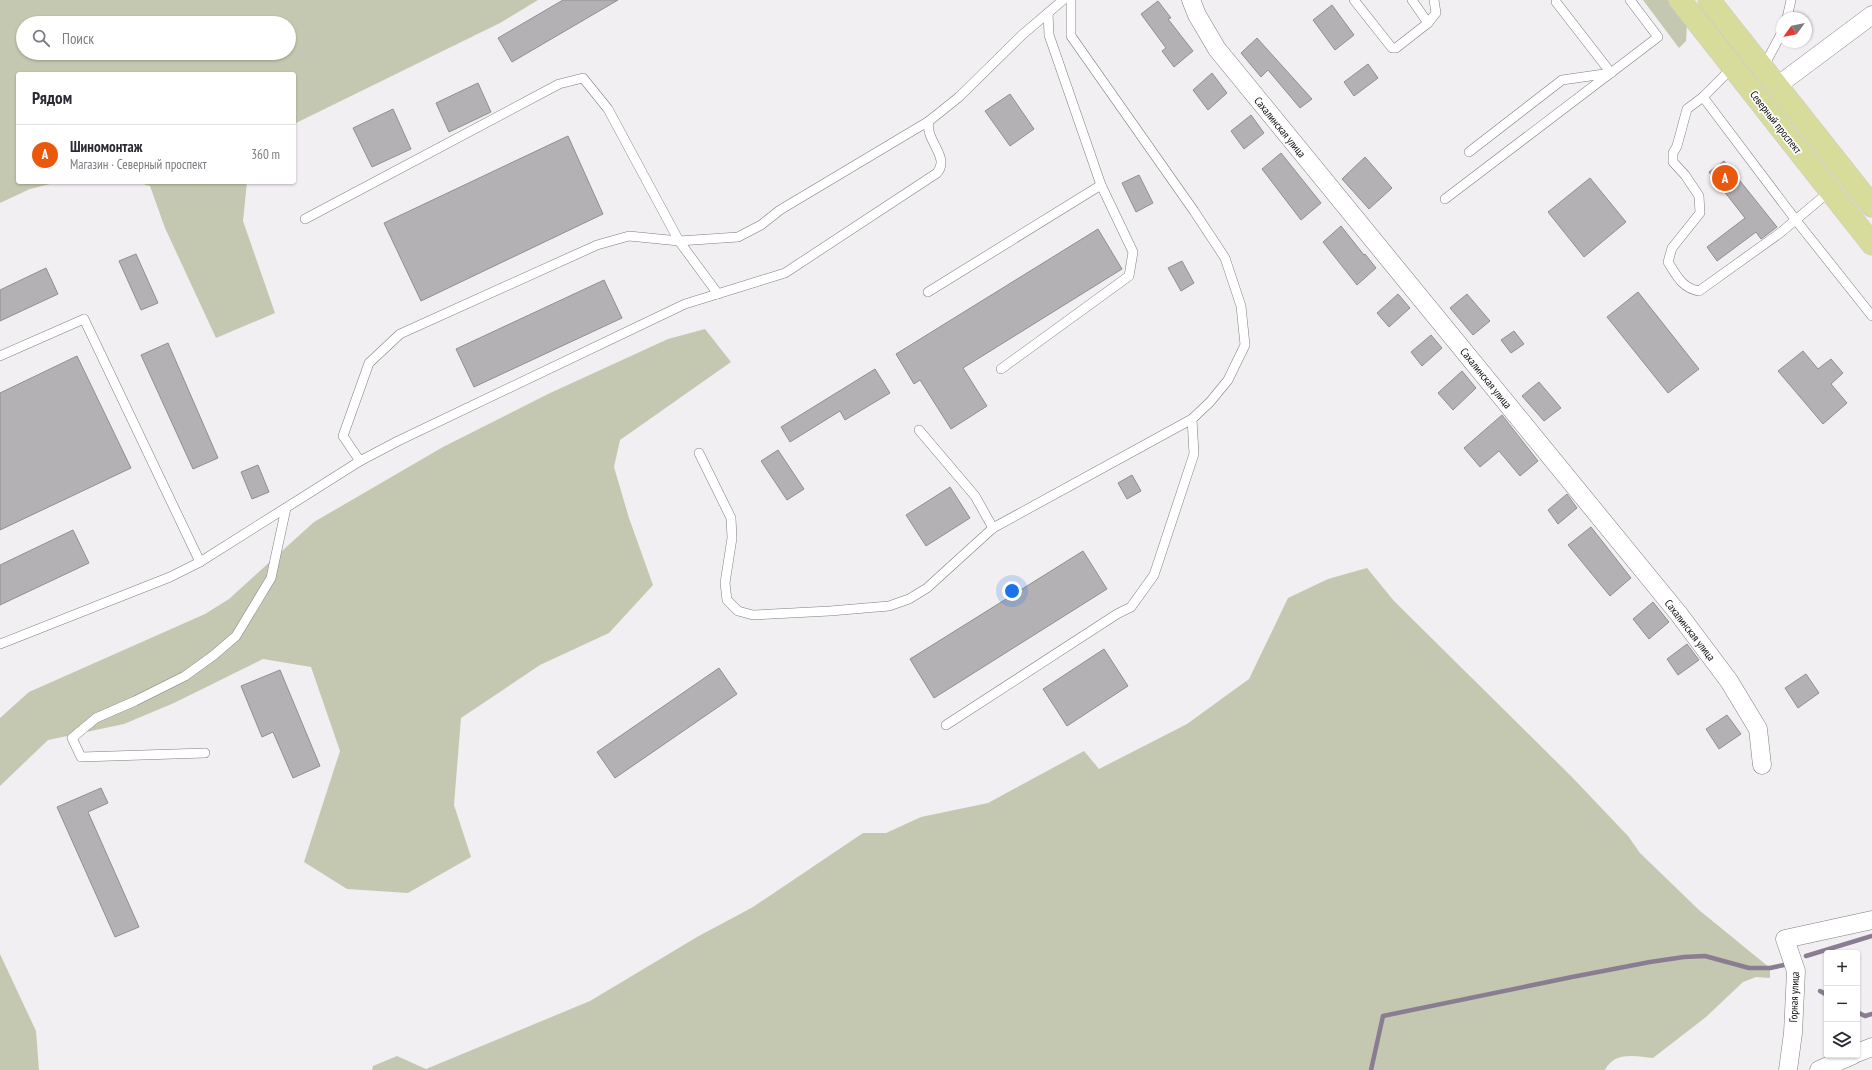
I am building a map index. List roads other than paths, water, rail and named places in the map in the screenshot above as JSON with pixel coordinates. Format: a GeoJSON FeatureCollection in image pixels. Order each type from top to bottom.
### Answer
{"type":"FeatureCollection","features":[{"type":"Feature","properties":{"kind":"main road","name":"Северный проспект"},"geometry":{"type":"LineString","coordinates":[[1680,0],[1872,244]]}},
{"type":"Feature","properties":{"kind":"main road","name":"Северный проспект"},"geometry":{"type":"LineString","coordinates":[[1710,0],[1872,206]]}},
{"type":"Feature","properties":{"kind":"street","name":"Сахалинская улица"},"geometry":{"type":"LineString","coordinates":[[1191,0],[1197,16],[1217,50],[1678,613],[1724,674],[1758,729],[1762,765]]}},
{"type":"Feature","properties":{"kind":"street"},"geometry":{"type":"LineString","coordinates":[[1777,86],[1872,15]]}},
{"type":"Feature","properties":{"kind":"street","name":"Горная улица"},"geometry":{"type":"LineString","coordinates":[[1788,1070],[1793,1033],[1796,971],[1785,939],[1872,920]]}},
{"type":"Feature","properties":{"kind":"street"},"geometry":{"type":"LineString","coordinates":[[1860,1052],[1872,1047]]}},
{"type":"Feature","properties":{"kind":"street"},"geometry":{"type":"LineString","coordinates":[[1819,1070],[1846,1058]]}},
{"type":"Feature","properties":{"kind":"lane"},"geometry":{"type":"LineString","coordinates":[[360,461],[343,436],[369,363],[400,334],[597,244],[628,236],[679,241],[738,237],[761,225],[780,210],[929,121],[959,97],[1022,35],[1062,0]]}},
{"type":"Feature","properties":{"kind":"lane"},"geometry":{"type":"LineString","coordinates":[[699,454],[731,518],[732,538],[725,583],[727,600],[738,611],[754,615],[890,606],[909,600],[926,588],[993,528],[1192,419],[1210,402],[1228,380],[1245,345],[1241,306],[1225,258],[1194,211],[1071,36],[1071,0]]}},
{"type":"Feature","properties":{"kind":"lane"},"geometry":{"type":"LineString","coordinates":[[1354,0],[1389,47],[1392,48],[1396,48],[1428,23],[1436,13],[1434,0]]}},
{"type":"Feature","properties":{"kind":"lane"},"geometry":{"type":"LineString","coordinates":[[1412,0],[1428,23]]}},
{"type":"Feature","properties":{"kind":"lane"},"geometry":{"type":"LineString","coordinates":[[1445,199],[1658,37],[1630,0]]}},
{"type":"Feature","properties":{"kind":"lane"},"geometry":{"type":"LineString","coordinates":[[1788,12],[1791,0]]}},
{"type":"Feature","properties":{"kind":"lane"},"geometry":{"type":"LineString","coordinates":[[1556,2],[1611,73]]}},
{"type":"Feature","properties":{"kind":"lane"},"geometry":{"type":"LineString","coordinates":[[1001,369],[1129,276],[1133,252],[1101,186],[1048,35],[1048,13]]}},
{"type":"Feature","properties":{"kind":"lane"},"geometry":{"type":"LineString","coordinates":[[1763,68],[1776,46]]}},
{"type":"Feature","properties":{"kind":"lane"},"geometry":{"type":"LineString","coordinates":[[1733,68],[1703,97],[1687,109],[1677,146],[1673,153],[1672,162],[1685,175],[1699,196],[1700,213],[1672,248],[1668,262],[1678,278],[1689,289],[1699,291],[1780,233],[1830,191]]}},
{"type":"Feature","properties":{"kind":"lane"},"geometry":{"type":"LineString","coordinates":[[1468,152],[1562,80],[1611,73]]}},
{"type":"Feature","properties":{"kind":"lane"},"geometry":{"type":"LineString","coordinates":[[305,219],[559,84],[583,78],[608,109],[679,241],[718,294]]}},
{"type":"Feature","properties":{"kind":"lane"},"geometry":{"type":"LineString","coordinates":[[1703,97],[1795,219],[1872,316]]}},
{"type":"Feature","properties":{"kind":"lane"},"geometry":{"type":"LineString","coordinates":[[0,644],[170,577],[200,562],[360,461],[398,441],[685,304],[785,273],[937,173],[941,168],[942,161],[928,133],[929,121]]}},
{"type":"Feature","properties":{"kind":"lane"},"geometry":{"type":"LineString","coordinates":[[928,292],[1101,186]]}},
{"type":"Feature","properties":{"kind":"lane"},"geometry":{"type":"LineString","coordinates":[[0,356],[84,318],[200,562]]}},
{"type":"Feature","properties":{"kind":"lane"},"geometry":{"type":"LineString","coordinates":[[946,725],[1117,614],[1131,607],[1154,575],[1194,454],[1192,419]]}},
{"type":"Feature","properties":{"kind":"lane"},"geometry":{"type":"LineString","coordinates":[[919,430],[975,496],[993,528]]}},
{"type":"Feature","properties":{"kind":"lane"},"geometry":{"type":"LineString","coordinates":[[205,753],[81,758],[72,738],[96,718],[135,701],[185,676],[214,655],[236,636],[272,578],[286,508]]}},
{"type":"Feature","properties":{"kind":"waterway"},"geometry":{"type":"LineString","coordinates":[[1806,956],[1872,936]]}},
{"type":"Feature","properties":{"kind":"waterway"},"geometry":{"type":"LineString","coordinates":[[1371,1070],[1383,1016],[1572,977],[1684,957],[1705,956],[1749,968],[1770,968],[1784,965]]}},
{"type":"Feature","properties":{"kind":"waterway"},"geometry":{"type":"LineString","coordinates":[[1820,991],[1824,993]]}},
{"type":"Feature","properties":{"kind":"waterway"},"geometry":{"type":"LineString","coordinates":[[1860,1014],[1865,1016],[1872,1014]]}},
{"type":"Feature","properties":{"kind":"place","name":"Шиномонтаж"},"geometry":{"type":"Point","coordinates":[1725,178]}}]}
